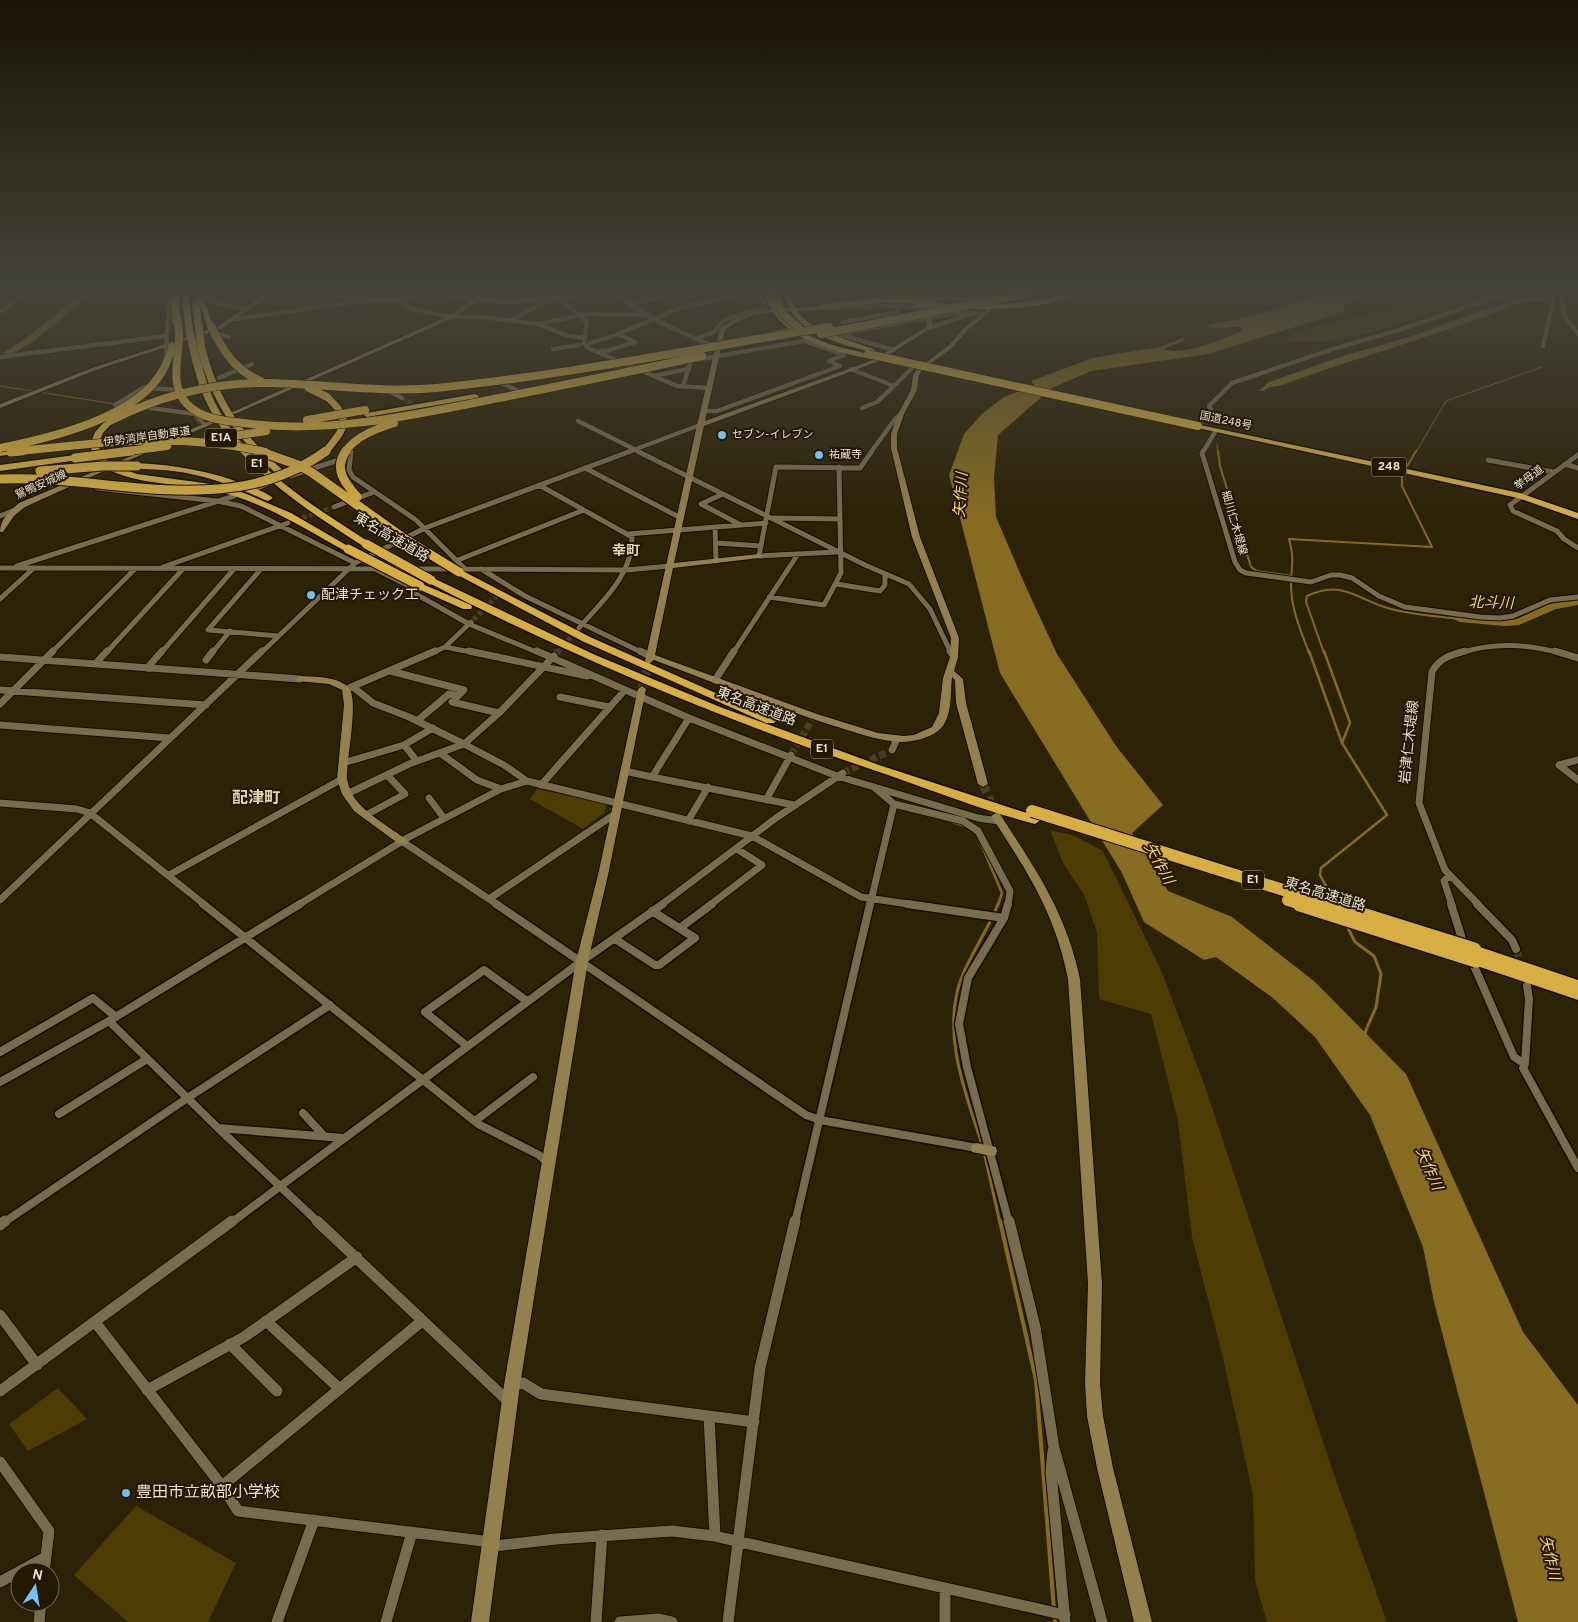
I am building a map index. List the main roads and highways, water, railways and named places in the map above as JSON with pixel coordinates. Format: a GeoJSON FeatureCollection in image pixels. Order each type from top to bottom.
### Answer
{"type":"FeatureCollection","features":[{"type":"Feature","properties":{"kind":"highway"},"geometry":{"type":"LineString","coordinates":[[0,448],[40,440],[80,428],[110,414],[134,399],[149,386],[165,368]]}},
{"type":"Feature","properties":{"kind":"highway"},"geometry":{"type":"LineString","coordinates":[[176,368],[175,378],[178,390],[193,410],[227,421],[279,427],[348,424],[535,391]]}},
{"type":"Feature","properties":{"kind":"highway","name":"東名高速道路"},"geometry":{"type":"LineString","coordinates":[[200,368],[202,386],[209,402],[230,436],[261,468],[314,510],[523,626],[612,667],[692,700],[819,748],[1475,955],[1578,985]]}},
{"type":"Feature","properties":{"kind":"highway"},"geometry":{"type":"LineString","coordinates":[[236,368],[257,380],[294,390],[342,396],[422,393],[580,368]]}},
{"type":"Feature","properties":{"kind":"highway"},"geometry":{"type":"LineString","coordinates":[[0,480],[50,478],[148,490],[211,490],[268,479],[296,469],[326,451],[341,433],[344,421],[338,407],[328,397],[303,386],[246,368]]}},
{"type":"Feature","properties":{"kind":"highway","name":"伊勢湾岸自動車道"},"geometry":{"type":"LineString","coordinates":[[473,394],[615,368]]}},
{"type":"Feature","properties":{"kind":"highway","name":"伊勢湾岸自動車道"},"geometry":{"type":"LineString","coordinates":[[0,468],[366,413],[628,368]]}},
{"type":"Feature","properties":{"kind":"highway"},"geometry":{"type":"LineString","coordinates":[[421,549],[358,497],[345,483],[339,468],[343,455],[362,437],[391,424],[646,368]]}},
{"type":"Feature","properties":{"kind":"highway","name":"国道248号"},"geometry":{"type":"LineString","coordinates":[[923,368],[1198,425]]}},
{"type":"Feature","properties":{"kind":"highway","name":"国道248号"},"geometry":{"type":"LineString","coordinates":[[940,368],[1522,495],[1578,514]]}},
{"type":"Feature","properties":{"kind":"highway"},"geometry":{"type":"LineString","coordinates":[[572,369],[452,386],[404,390],[357,390],[279,383],[223,385],[166,396],[139,406],[110,421],[100,432],[94,445],[99,458],[113,468],[129,474],[236,493],[268,505],[343,547],[420,586],[612,667]]}},
{"type":"Feature","properties":{"kind":"highway"},"geometry":{"type":"LineString","coordinates":[[0,453],[82,444],[156,440],[200,442],[248,449],[296,464],[325,480],[396,534],[586,639],[770,721]]}},
{"type":"Feature","properties":{"kind":"highway","name":"伊勢湾岸自動車道"},"geometry":{"type":"LineString","coordinates":[[0,463],[75,456]]}},
{"type":"Feature","properties":{"kind":"highway"},"geometry":{"type":"LineString","coordinates":[[0,475],[91,466],[137,466],[198,472],[244,486],[269,499],[343,547]]}},
{"type":"Feature","properties":{"kind":"highway","name":"東名高速道路"},"geometry":{"type":"LineString","coordinates":[[436,578],[620,662],[770,721],[1034,815]]}},
{"type":"Feature","properties":{"kind":"highway","name":"東名高速道路"},"geometry":{"type":"LineString","coordinates":[[1475,955],[1578,995]]}},
{"type":"Feature","properties":{"kind":"water","name":"矢作川"},"geometry":{"type":"Polygon","coordinates":[[[1067,368],[1114,368],[1091,371],[1052,388],[998,435],[994,478],[996,517],[1057,654],[1116,746],[1163,805],[1132,833],[1168,891],[1232,917],[1314,981],[1406,1074],[1523,1332],[1578,1405],[1578,1622],[1518,1622],[1434,1302],[1423,1247],[1370,1115],[1315,1037],[1273,998],[1216,957],[1204,960],[1144,922],[1122,873],[1000,673],[949,475],[964,434],[982,414],[1004,397],[1034,385],[1031,381],[1067,368]]]}},
{"type":"Feature","properties":{"kind":"water"},"geometry":{"type":"Polygon","coordinates":[[[1310,368],[1331,368],[1259,391],[1269,382],[1310,368]]]}},
{"type":"Feature","properties":{"kind":"waterway"},"geometry":{"type":"LineString","coordinates":[[1416,452],[1446,401],[1540,368]]}},
{"type":"Feature","properties":{"kind":"waterway"},"geometry":{"type":"LineString","coordinates":[[0,386],[115,404]]}},
{"type":"Feature","properties":{"kind":"waterway"},"geometry":{"type":"LineString","coordinates":[[193,415],[199,424]]}},
{"type":"Feature","properties":{"kind":"waterway"},"geometry":{"type":"LineString","coordinates":[[1217,444],[1218,452]]}},
{"type":"Feature","properties":{"kind":"waterway"},"geometry":{"type":"LineString","coordinates":[[1218,451],[1220,466],[1251,567],[1257,571],[1291,576]]}},
{"type":"Feature","properties":{"kind":"waterway"},"geometry":{"type":"LineString","coordinates":[[1291,576],[1292,558],[1289,539],[1432,547],[1402,486],[1402,475],[1416,451]]}},
{"type":"Feature","properties":{"kind":"waterway"},"geometry":{"type":"LineString","coordinates":[[1291,576],[1293,603],[1309,653]]}},
{"type":"Feature","properties":{"kind":"waterway"},"geometry":{"type":"LineString","coordinates":[[1324,653],[1306,602],[1307,596],[1320,591],[1341,590],[1399,611],[1460,619]]}},
{"type":"Feature","properties":{"kind":"waterway","name":"北斗川"},"geometry":{"type":"LineString","coordinates":[[1460,619],[1504,623],[1519,622],[1553,606],[1578,602]]}},
{"type":"Feature","properties":{"kind":"waterway"},"geometry":{"type":"LineString","coordinates":[[1309,651],[1342,743]]}},
{"type":"Feature","properties":{"kind":"waterway"},"geometry":{"type":"LineString","coordinates":[[1324,651],[1350,723],[1342,743]]}},
{"type":"Feature","properties":{"kind":"waterway"},"geometry":{"type":"LineString","coordinates":[[1333,899],[1320,875],[1321,868],[1387,815],[1342,743]]}},
{"type":"Feature","properties":{"kind":"waterway"},"geometry":{"type":"LineString","coordinates":[[953,822],[965,826]]}},
{"type":"Feature","properties":{"kind":"waterway"},"geometry":{"type":"LineString","coordinates":[[979,839],[1002,893],[998,905]]}},
{"type":"Feature","properties":{"kind":"waterway"},"geometry":{"type":"LineString","coordinates":[[983,1147],[958,1064],[954,1021],[961,979],[998,904]]}},
{"type":"Feature","properties":{"kind":"waterway"},"geometry":{"type":"LineString","coordinates":[[1346,924],[1355,942],[1374,956],[1381,974],[1376,1007],[1364,1035]]}},
{"type":"Feature","properties":{"kind":"waterway"},"geometry":{"type":"LineString","coordinates":[[984,1152],[1000,1223]]}},
{"type":"Feature","properties":{"kind":"waterway"},"geometry":{"type":"LineString","coordinates":[[1000,1221],[1036,1380],[1054,1610]]}},
{"type":"Feature","properties":{"kind":"waterway"},"geometry":{"type":"LineString","coordinates":[[1055,1616],[1055,1622]]}},
{"type":"Feature","properties":{"kind":"tunnel"},"geometry":{"type":"LineString","coordinates":[[402,398],[421,409]]}},
{"type":"Feature","properties":{"kind":"tunnel"},"geometry":{"type":"LineString","coordinates":[[288,523],[334,507]]}},
{"type":"Feature","properties":{"kind":"tunnel"},"geometry":{"type":"LineString","coordinates":[[473,620],[503,590]]}},
{"type":"Feature","properties":{"kind":"tunnel"},"geometry":{"type":"LineString","coordinates":[[557,653],[579,628]]}},
{"type":"Feature","properties":{"kind":"tunnel"},"geometry":{"type":"LineString","coordinates":[[554,656],[558,651]]}},
{"type":"Feature","properties":{"kind":"tunnel"},"geometry":{"type":"LineString","coordinates":[[642,689],[649,662]]}},
{"type":"Feature","properties":{"kind":"tunnel"},"geometry":{"type":"LineString","coordinates":[[791,755],[812,720]]}},
{"type":"Feature","properties":{"kind":"tunnel"},"geometry":{"type":"LineString","coordinates":[[843,773],[892,750]]}},
{"type":"Feature","properties":{"kind":"tunnel"},"geometry":{"type":"LineString","coordinates":[[983,784],[996,816]]}},
{"type":"Feature","properties":{"kind":"tunnel"},"geometry":{"type":"LineString","coordinates":[[1516,949],[1522,969]]}},
{"type":"Feature","properties":{"kind":"place","name":"セブン-イレブン"},"geometry":{"type":"Point","coordinates":[722,435]}},
{"type":"Feature","properties":{"kind":"place","name":"祐蔵寺"},"geometry":{"type":"Point","coordinates":[819,455]}},
{"type":"Feature","properties":{"kind":"place","name":"配津チェック工"},"geometry":{"type":"Point","coordinates":[311,595]}},
{"type":"Feature","properties":{"kind":"place","name":"豊田市立畝部小学校"},"geometry":{"type":"Point","coordinates":[126,1493]}},
{"type":"Feature","properties":{"kind":"district","name":"幸町"},"geometry":{"type":"Point","coordinates":[626,551]}},
{"type":"Feature","properties":{"kind":"district","name":"配津町"},"geometry":{"type":"Point","coordinates":[256,799]}}]}
